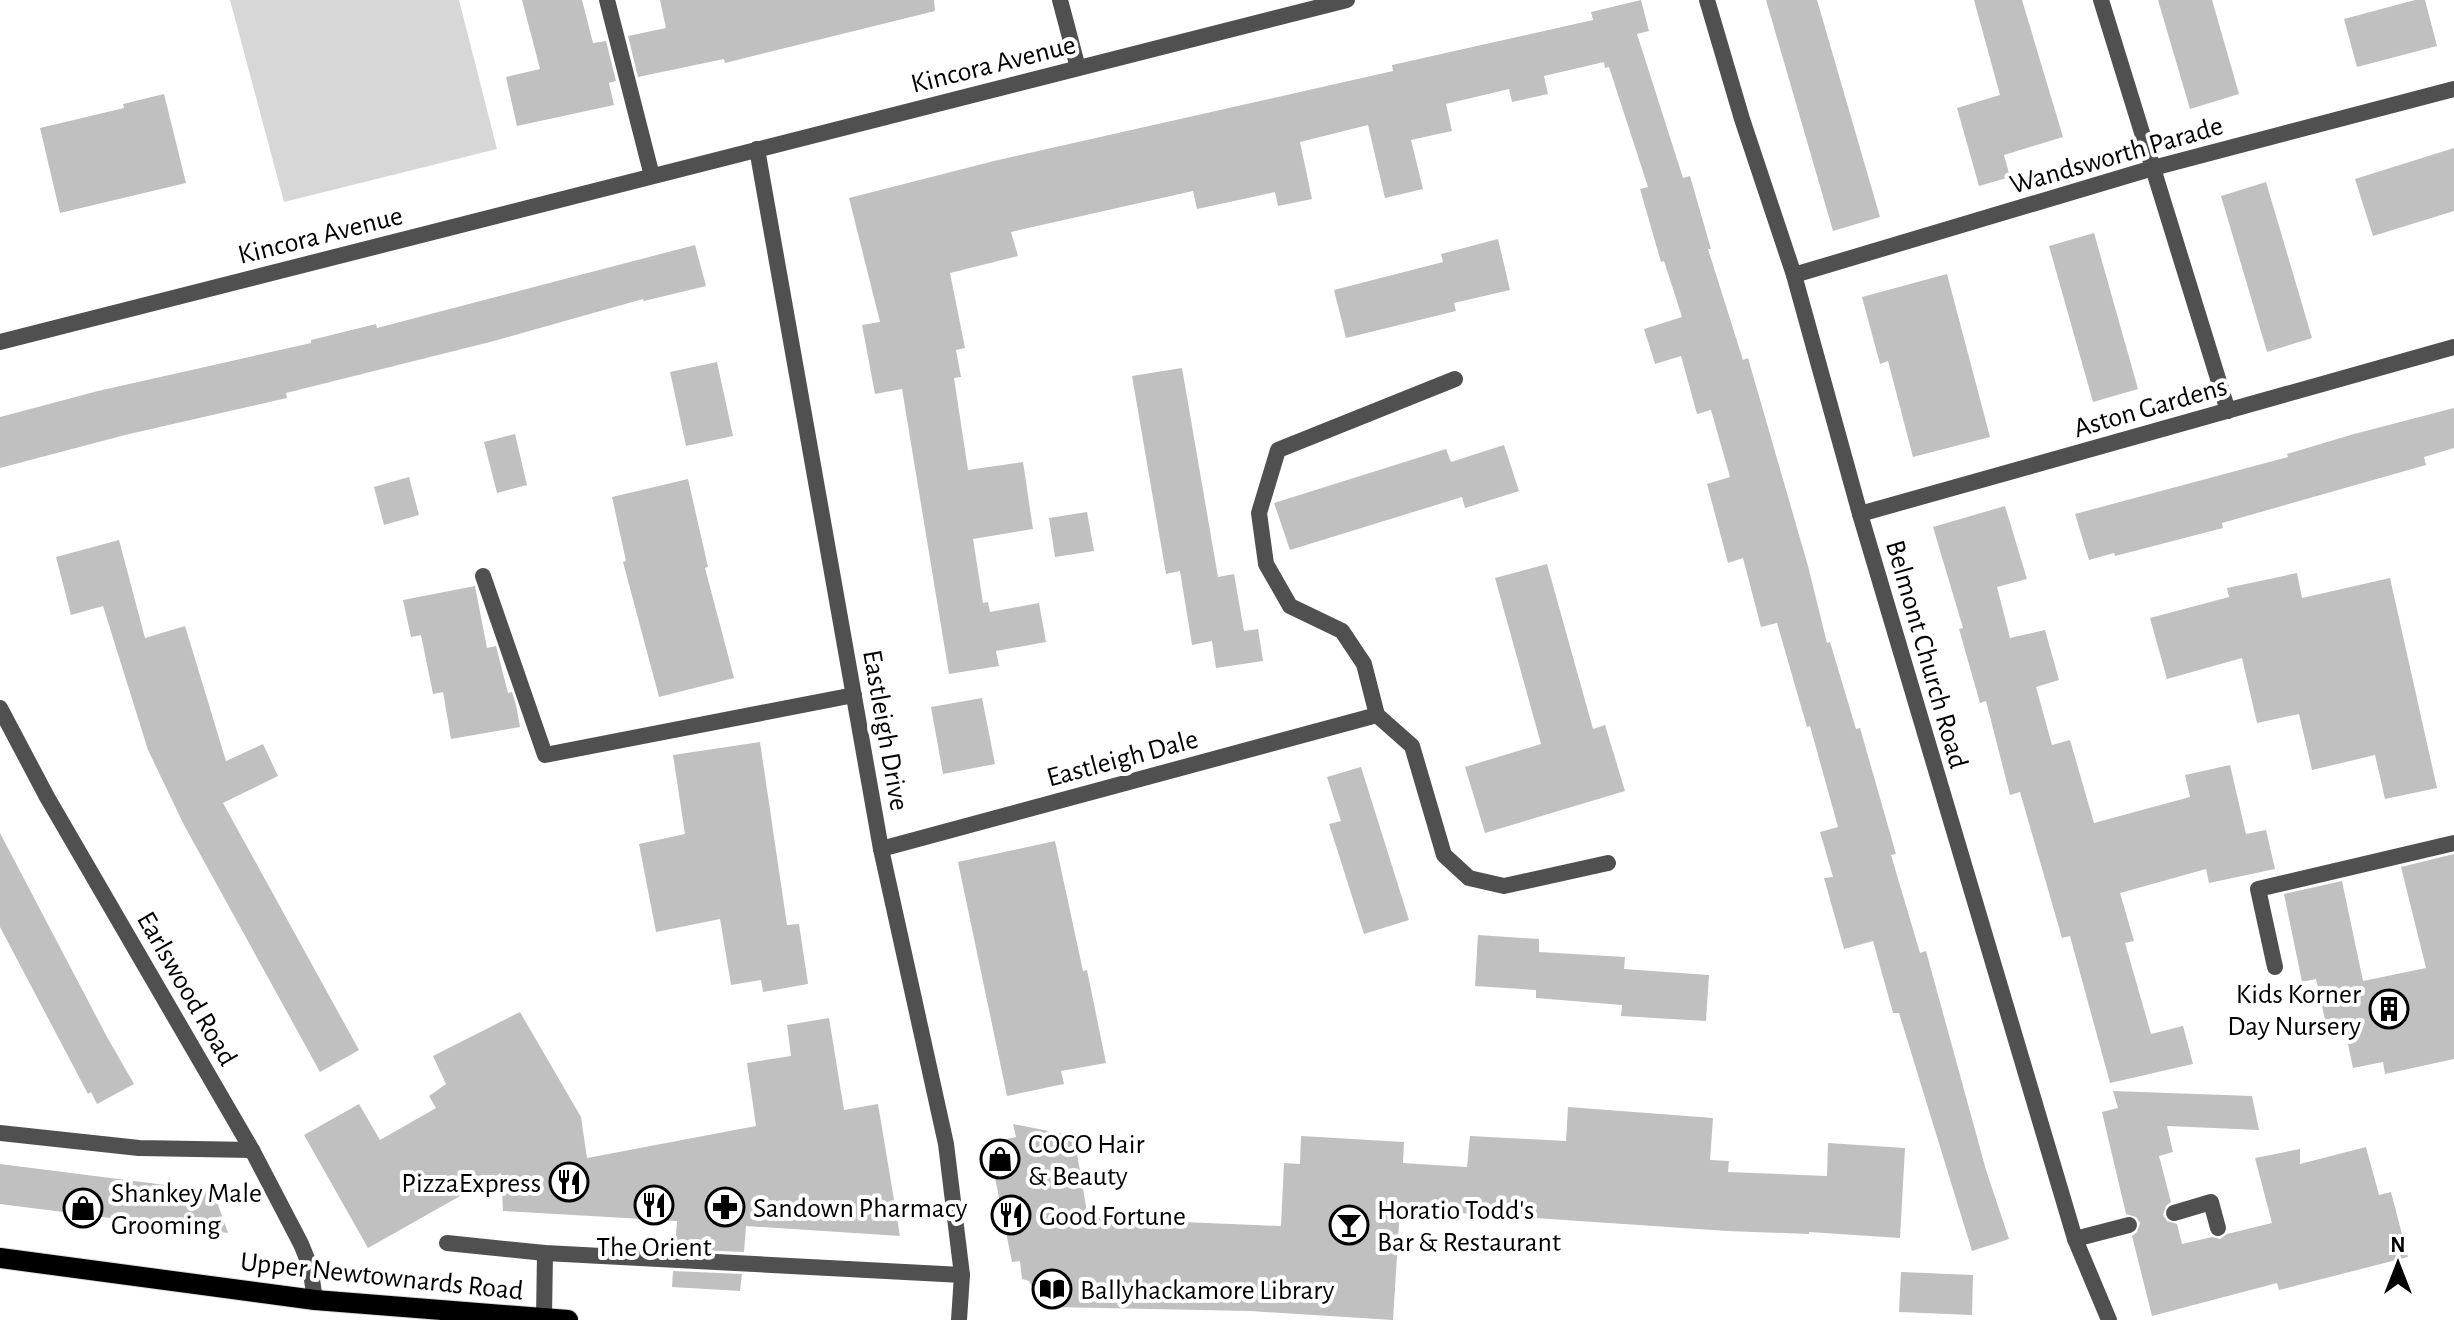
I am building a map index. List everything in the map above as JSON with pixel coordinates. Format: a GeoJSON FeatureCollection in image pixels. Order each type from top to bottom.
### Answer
{"type":"FeatureCollection","features":[{"type":"Feature","properties":{"kind":"main road","name":"Upper Newtownards Road"},"geometry":{"type":"LineString","coordinates":[[0,1258],[412,1314],[568,1320]]}},
{"type":"Feature","properties":{"kind":"street"},"geometry":{"type":"LineString","coordinates":[[607,0],[652,176]]}},
{"type":"Feature","properties":{"kind":"street"},"geometry":{"type":"LineString","coordinates":[[1060,0],[1078,68]]}},
{"type":"Feature","properties":{"kind":"street","name":"Kincora Avenue"},"geometry":{"type":"LineString","coordinates":[[0,342],[1347,0]]}},
{"type":"Feature","properties":{"kind":"street","name":"Belmont Church Road"},"geometry":{"type":"LineString","coordinates":[[1707,0],[1742,119],[1794,275],[1860,514],[2075,1239],[2109,1320]]}},
{"type":"Feature","properties":{"kind":"street"},"geometry":{"type":"LineString","coordinates":[[2101,0],[2228,411]]}},
{"type":"Feature","properties":{"kind":"street","name":"Wandsworth Parade"},"geometry":{"type":"LineString","coordinates":[[1794,275],[2153,168],[2454,89]]}},
{"type":"Feature","properties":{"kind":"street","name":"Eastleigh Drive"},"geometry":{"type":"LineString","coordinates":[[757,149],[881,849],[946,1144],[962,1275],[959,1320]]}},
{"type":"Feature","properties":{"kind":"street","name":"Aston Gardens"},"geometry":{"type":"LineString","coordinates":[[1860,514],[2454,347]]}},
{"type":"Feature","properties":{"kind":"street"},"geometry":{"type":"LineString","coordinates":[[1455,379],[1278,450],[1259,513],[1266,564],[1290,606],[1342,631],[1364,664],[1377,715],[1412,746],[1444,855],[1469,878],[1504,886],[1608,863]]}},
{"type":"Feature","properties":{"kind":"street"},"geometry":{"type":"LineString","coordinates":[[483,576],[545,755],[854,695]]}},
{"type":"Feature","properties":{"kind":"street","name":"Earlswood Road"},"geometry":{"type":"LineString","coordinates":[[0,708],[47,797],[252,1150],[310,1266],[315,1300]]}},
{"type":"Feature","properties":{"kind":"street","name":"Eastleigh Dale"},"geometry":{"type":"LineString","coordinates":[[881,849],[1377,715]]}},
{"type":"Feature","properties":{"kind":"street"},"geometry":{"type":"LineString","coordinates":[[2275,967],[2258,889],[2454,843]]}},
{"type":"Feature","properties":{"kind":"street"},"geometry":{"type":"LineString","coordinates":[[0,1133],[139,1148],[252,1150]]}},
{"type":"Feature","properties":{"kind":"street"},"geometry":{"type":"LineString","coordinates":[[2174,1213],[2211,1202],[2218,1228]]}},
{"type":"Feature","properties":{"kind":"street"},"geometry":{"type":"LineString","coordinates":[[2075,1239],[2129,1225]]}},
{"type":"Feature","properties":{"kind":"street"},"geometry":{"type":"LineString","coordinates":[[447,1243],[545,1253],[962,1275]]}},
{"type":"Feature","properties":{"kind":"street"},"geometry":{"type":"LineString","coordinates":[[544,1318],[545,1253]]}},
{"type":"Feature","properties":{"kind":"shaded area"},"geometry":{"type":"Polygon","coordinates":[[[230,0],[459,0],[497,149],[284,202],[230,0]]]}},
{"type":"Feature","properties":{"kind":"building"},"geometry":{"type":"Polygon","coordinates":[[[522,0],[582,0],[593,43],[606,41],[616,81],[609,83],[614,105],[517,126],[506,77],[540,69],[522,0]]]}},
{"type":"Feature","properties":{"kind":"building"},"geometry":{"type":"Polygon","coordinates":[[[660,0],[934,0],[935,11],[725,63],[724,59],[638,77],[628,36],[666,28],[660,0]]]}},
{"type":"Feature","properties":{"kind":"building"},"geometry":{"type":"Polygon","coordinates":[[[1641,0],[1649,31],[1637,34],[1683,178],[1690,176],[1711,249],[1708,249],[1743,360],[1748,358],[1827,643],[1830,642],[1856,729],[1860,728],[1896,854],[1891,855],[1920,953],[1926,951],[1986,1170],[2009,1239],[1972,1251],[1899,1013],[1893,1013],[1873,941],[1844,949],[1824,878],[1833,877],[1820,832],[1838,827],[1777,623],[1761,627],[1743,558],[1728,563],[1707,484],[1730,477],[1711,410],[1697,414],[1681,356],[1655,364],[1644,329],[1682,317],[1664,261],[1661,262],[1640,189],[1648,187],[1609,67],[1605,68],[1604,62],[1544,76],[1548,94],[1512,102],[1509,89],[1446,104],[1452,131],[1411,140],[1423,189],[1385,198],[1368,125],[1300,142],[1312,199],[1278,206],[1275,192],[1197,209],[1193,191],[1011,232],[1018,256],[950,273],[965,348],[956,350],[961,377],[954,378],[968,470],[1023,462],[1033,529],[973,539],[983,603],[988,602],[990,612],[1039,603],[1046,642],[996,651],[999,666],[949,674],[902,389],[875,394],[862,325],[880,322],[849,198],[994,161],[1393,71],[1392,65],[1593,20],[1591,12],[1641,0]]]}},
{"type":"Feature","properties":{"kind":"building"},"geometry":{"type":"Polygon","coordinates":[[[1766,0],[1817,0],[1880,217],[1833,231],[1766,0]]]}},
{"type":"Feature","properties":{"kind":"building"},"geometry":{"type":"Polygon","coordinates":[[[1974,0],[2022,0],[2063,137],[2004,155],[2010,177],[1979,186],[1957,108],[2000,95],[1974,0]]]}},
{"type":"Feature","properties":{"kind":"building"},"geometry":{"type":"Polygon","coordinates":[[[2158,0],[2212,0],[2239,94],[2190,109],[2158,0]]]}},
{"type":"Feature","properties":{"kind":"building"},"geometry":{"type":"Polygon","coordinates":[[[2425,0],[2437,46],[2357,67],[2344,19],[2425,0]]]}},
{"type":"Feature","properties":{"kind":"building"},"geometry":{"type":"Polygon","coordinates":[[[164,94],[186,183],[60,213],[40,128],[124,108],[123,104],[164,94]]]}},
{"type":"Feature","properties":{"kind":"building"},"geometry":{"type":"Polygon","coordinates":[[[2454,148],[2454,211],[2373,236],[2355,179],[2454,148]]]}},
{"type":"Feature","properties":{"kind":"building"},"geometry":{"type":"Polygon","coordinates":[[[2266,182],[2312,338],[2267,352],[2221,196],[2266,182]]]}},
{"type":"Feature","properties":{"kind":"building"},"geometry":{"type":"Polygon","coordinates":[[[2094,233],[2138,389],[2093,402],[2049,246],[2094,233]]]}},
{"type":"Feature","properties":{"kind":"building"},"geometry":{"type":"Polygon","coordinates":[[[1498,239],[1510,290],[1454,303],[1456,311],[1346,338],[1334,290],[1443,262],[1441,254],[1498,239]]]}},
{"type":"Feature","properties":{"kind":"building"},"geometry":{"type":"Polygon","coordinates":[[[695,245],[706,286],[643,299],[490,342],[286,393],[287,398],[125,435],[0,468],[0,417],[98,391],[311,343],[311,340],[376,324],[377,328],[695,245]]]}},
{"type":"Feature","properties":{"kind":"building"},"geometry":{"type":"Polygon","coordinates":[[[1947,274],[1990,437],[1913,457],[1888,361],[1880,364],[1862,297],[1947,274]]]}},
{"type":"Feature","properties":{"kind":"building"},"geometry":{"type":"Polygon","coordinates":[[[717,362],[733,436],[686,446],[670,372],[717,362]]]}},
{"type":"Feature","properties":{"kind":"building"},"geometry":{"type":"Polygon","coordinates":[[[1182,368],[1218,577],[1234,574],[1244,631],[1258,629],[1263,661],[1216,668],[1212,641],[1192,645],[1180,571],[1166,574],[1132,376],[1182,368]]]}},
{"type":"Feature","properties":{"kind":"building"},"geometry":{"type":"Polygon","coordinates":[[[2454,408],[2454,448],[2424,457],[2426,465],[2222,523],[2223,528],[2089,560],[2075,514],[2288,457],[2287,454],[2354,434],[2454,408]]]}},
{"type":"Feature","properties":{"kind":"building"},"geometry":{"type":"Polygon","coordinates":[[[515,434],[527,485],[497,493],[484,442],[515,434]]]}},
{"type":"Feature","properties":{"kind":"building"},"geometry":{"type":"Polygon","coordinates":[[[1504,445],[1519,491],[1465,508],[1462,497],[1290,550],[1274,503],[1446,449],[1451,462],[1504,445]]]}},
{"type":"Feature","properties":{"kind":"building"},"geometry":{"type":"Polygon","coordinates":[[[409,477],[419,515],[384,525],[374,487],[409,477]]]}},
{"type":"Feature","properties":{"kind":"building"},"geometry":{"type":"Polygon","coordinates":[[[688,479],[708,567],[705,568],[734,678],[659,697],[623,562],[626,561],[612,497],[688,479]]]}},
{"type":"Feature","properties":{"kind":"building"},"geometry":{"type":"Polygon","coordinates":[[[2005,506],[2027,579],[1997,587],[2010,638],[2045,630],[2059,680],[2036,687],[2052,745],[2070,740],[2094,823],[2190,797],[2185,775],[2230,765],[2246,834],[2266,830],[2275,869],[2209,883],[2206,869],[2120,893],[2134,941],[2125,943],[2151,1034],[2183,1026],[2193,1064],[2110,1083],[2070,936],[2062,938],[2020,792],[2010,795],[1986,701],[1980,703],[1959,629],[1963,628],[1933,527],[2005,506]]]}},
{"type":"Feature","properties":{"kind":"building"},"geometry":{"type":"Polygon","coordinates":[[[1087,512],[1094,551],[1055,557],[1049,518],[1087,512]]]}},
{"type":"Feature","properties":{"kind":"building"},"geometry":{"type":"Polygon","coordinates":[[[119,540],[145,638],[185,626],[226,761],[263,744],[278,776],[223,803],[359,1050],[320,1072],[184,825],[148,750],[103,606],[71,615],[56,557],[119,540]]]}},
{"type":"Feature","properties":{"kind":"building"},"geometry":{"type":"Polygon","coordinates":[[[1547,564],[1593,729],[1605,725],[1625,791],[1485,833],[1465,767],[1541,744],[1495,578],[1547,564]]]}},
{"type":"Feature","properties":{"kind":"building"},"geometry":{"type":"Polygon","coordinates":[[[2297,573],[2302,598],[2390,578],[2437,788],[2385,799],[2375,755],[2312,770],[2299,714],[2257,723],[2242,658],[2167,679],[2150,618],[2229,597],[2227,588],[2297,573]]]}},
{"type":"Feature","properties":{"kind":"building"},"geometry":{"type":"Polygon","coordinates":[[[475,586],[487,648],[496,646],[508,693],[512,692],[516,705],[520,727],[451,739],[443,692],[433,694],[421,635],[411,637],[403,600],[475,586]]]}},
{"type":"Feature","properties":{"kind":"building"},"geometry":{"type":"Polygon","coordinates":[[[982,698],[995,764],[943,774],[931,707],[982,698]]]}},
{"type":"Feature","properties":{"kind":"building"},"geometry":{"type":"Polygon","coordinates":[[[760,742],[787,925],[799,924],[808,984],[763,992],[761,980],[731,985],[720,919],[656,932],[639,844],[685,834],[673,755],[760,742]]]}},
{"type":"Feature","properties":{"kind":"building"},"geometry":{"type":"Polygon","coordinates":[[[1361,767],[1409,920],[1364,934],[1329,824],[1341,821],[1327,777],[1361,767]]]}},
{"type":"Feature","properties":{"kind":"building"},"geometry":{"type":"Polygon","coordinates":[[[0,833],[134,1084],[97,1104],[91,1092],[88,1094],[0,927],[0,833]]]}},
{"type":"Feature","properties":{"kind":"building"},"geometry":{"type":"Polygon","coordinates":[[[1055,841],[1106,1063],[1061,1071],[1064,1084],[1007,1096],[958,862],[1055,841]]]}},
{"type":"Feature","properties":{"kind":"building"},"geometry":{"type":"Polygon","coordinates":[[[2454,854],[2454,1059],[2385,1074],[2383,1062],[2353,1068],[2345,1030],[2328,1033],[2316,979],[2302,982],[2284,894],[2342,881],[2363,981],[2426,968],[2401,867],[2454,854]]]}},
{"type":"Feature","properties":{"kind":"building"},"geometry":{"type":"Polygon","coordinates":[[[1478,935],[1539,939],[1539,952],[1625,957],[1624,969],[1709,975],[1706,1021],[1621,1016],[1622,1005],[1536,998],[1536,990],[1475,986],[1478,935]]]}},
{"type":"Feature","properties":{"kind":"building"},"geometry":{"type":"Polygon","coordinates":[[[520,1012],[581,1117],[587,1158],[756,1126],[747,1063],[791,1056],[787,1025],[829,1018],[844,1110],[878,1104],[900,1236],[746,1226],[744,1252],[675,1249],[677,1221],[503,1211],[501,1173],[368,1248],[304,1135],[359,1104],[380,1140],[436,1108],[429,1096],[446,1084],[433,1056],[520,1012]]]}},
{"type":"Feature","properties":{"kind":"building"},"geometry":{"type":"Polygon","coordinates":[[[2113,1091],[2252,1096],[2259,1130],[2167,1126],[2173,1152],[2159,1156],[2171,1202],[2163,1215],[2167,1221],[2177,1224],[2182,1244],[2212,1237],[2220,1239],[2227,1234],[2272,1223],[2255,1158],[2300,1149],[2300,1164],[2366,1147],[2379,1195],[2391,1192],[2408,1257],[2279,1290],[2277,1283],[2152,1316],[2132,1236],[2140,1223],[2136,1217],[2126,1214],[2102,1112],[2118,1108],[2113,1091]]]}},
{"type":"Feature","properties":{"kind":"building"},"geometry":{"type":"Polygon","coordinates":[[[1568,1107],[1713,1118],[1710,1160],[1729,1161],[1728,1172],[1827,1176],[1828,1143],[1905,1148],[1900,1238],[1727,1231],[1400,1209],[1393,1320],[1250,1311],[1051,1307],[1040,1302],[1029,1281],[1022,1279],[1020,1261],[1012,1262],[988,1143],[1016,1137],[1013,1124],[1074,1136],[1088,1218],[1281,1226],[1284,1163],[1300,1164],[1301,1136],[1404,1142],[1403,1163],[1467,1167],[1470,1136],[1566,1141],[1568,1107]]]}},
{"type":"Feature","properties":{"kind":"building"},"geometry":{"type":"Polygon","coordinates":[[[0,1164],[213,1191],[228,1233],[0,1204],[0,1164]]]}},
{"type":"Feature","properties":{"kind":"building"},"geometry":{"type":"Polygon","coordinates":[[[673,1271],[742,1274],[740,1291],[672,1287],[673,1271]]]}},
{"type":"Feature","properties":{"kind":"building"},"geometry":{"type":"Polygon","coordinates":[[[1901,1272],[1973,1275],[1972,1315],[1899,1312],[1901,1272]]]}},
{"type":"Feature","properties":{"kind":"place","name":"Kids Korner Day Nursery"},"geometry":{"type":"Point","coordinates":[2389,1009]}},
{"type":"Feature","properties":{"kind":"place","name":"COCO Hair & Beauty"},"geometry":{"type":"Point","coordinates":[1000,1159]}},
{"type":"Feature","properties":{"kind":"place","name":"PizzaExpress"},"geometry":{"type":"Point","coordinates":[569,1182]}},
{"type":"Feature","properties":{"kind":"place","name":"The Orient"},"geometry":{"type":"Point","coordinates":[654,1205]}},
{"type":"Feature","properties":{"kind":"place","name":"Sandown Pharmacy"},"geometry":{"type":"Point","coordinates":[725,1207]}},
{"type":"Feature","properties":{"kind":"place","name":"Shankey Male Grooming"},"geometry":{"type":"Point","coordinates":[83,1208]}},
{"type":"Feature","properties":{"kind":"place","name":"Good Fortune"},"geometry":{"type":"Point","coordinates":[1011,1215]}},
{"type":"Feature","properties":{"kind":"place","name":"Horatio Todd's Bar & Restaurant"},"geometry":{"type":"Point","coordinates":[1349,1225]}},
{"type":"Feature","properties":{"kind":"place","name":"Ballyhackamore Library"},"geometry":{"type":"Point","coordinates":[1052,1289]}}]}
